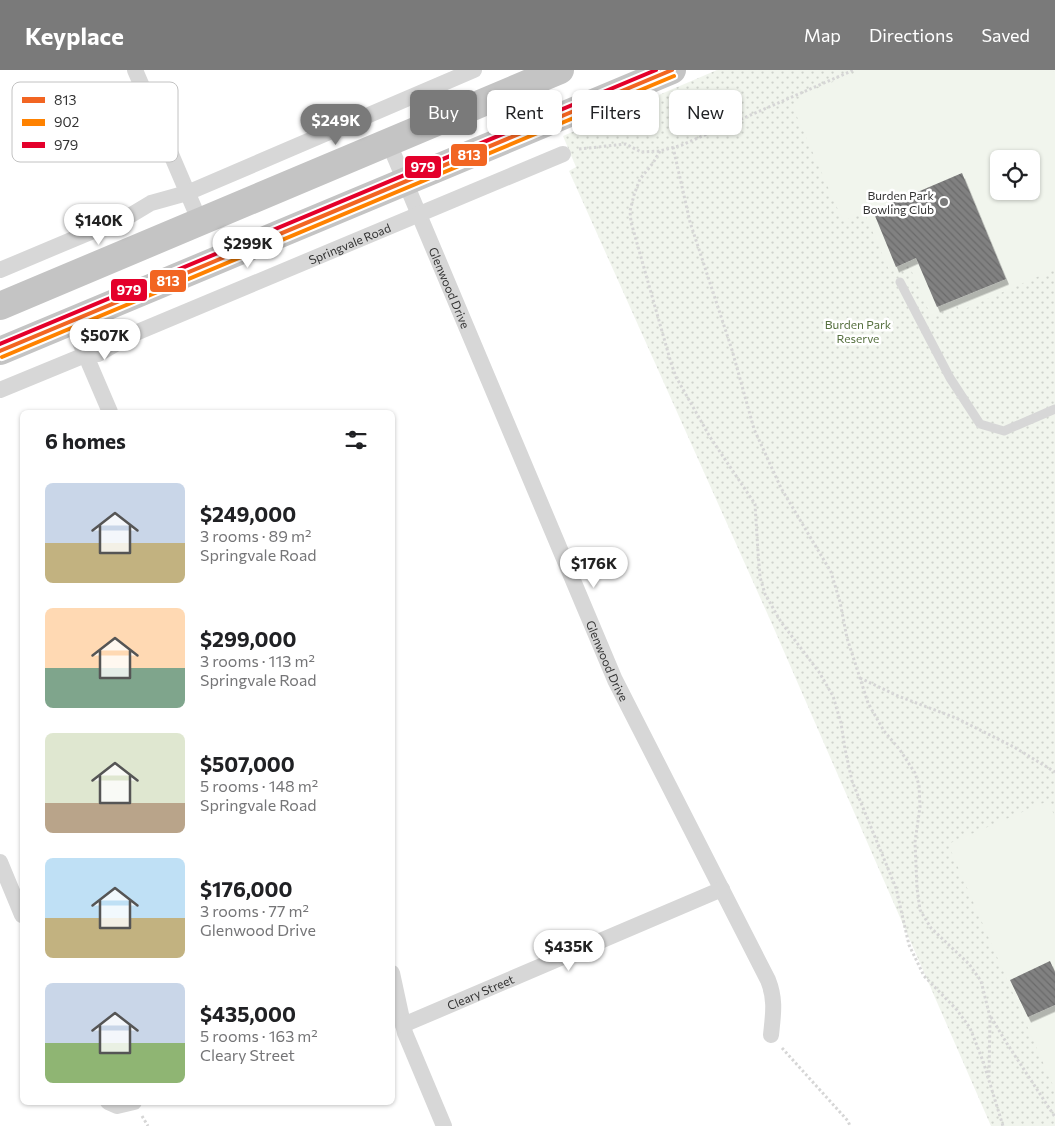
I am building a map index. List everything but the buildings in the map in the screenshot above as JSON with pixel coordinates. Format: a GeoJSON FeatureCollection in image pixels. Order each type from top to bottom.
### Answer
{"type":"FeatureCollection","features":[{"type":"Feature","properties":{"kind":"highway"},"geometry":{"type":"LineString","coordinates":[[0,306],[560,70]]}},
{"type":"Feature","properties":{"kind":"highway"},"geometry":{"type":"LineString","coordinates":[[0,351],[672,70]]}},
{"type":"Feature","properties":{"kind":"street"},"geometry":{"type":"LineString","coordinates":[[135,70],[140,82]]}},
{"type":"Feature","properties":{"kind":"street"},"geometry":{"type":"LineString","coordinates":[[0,270],[131,216],[151,203],[187,193],[474,70]]}},
{"type":"Feature","properties":{"kind":"street","name":"Glenwood Drive"},"geometry":{"type":"LineString","coordinates":[[388,141],[615,680],[773,993],[774,1005],[771,1035]]}},
{"type":"Feature","properties":{"kind":"street","name":"Springvale Road"},"geometry":{"type":"LineString","coordinates":[[0,390],[85,355],[98,354],[133,334],[563,154]]}},
{"type":"Feature","properties":{"kind":"street"},"geometry":{"type":"LineString","coordinates":[[174,162],[200,222]]}},
{"type":"Feature","properties":{"kind":"street"},"geometry":{"type":"LineString","coordinates":[[71,321],[109,410]]}},
{"type":"Feature","properties":{"kind":"street"},"geometry":{"type":"LineString","coordinates":[[0,862],[20,903]]}},
{"type":"Feature","properties":{"kind":"street","name":"Cleary Street"},"geometry":{"type":"LineString","coordinates":[[403,1025],[722,889]]}},
{"type":"Feature","properties":{"kind":"street"},"geometry":{"type":"LineString","coordinates":[[395,987],[408,1041],[444,1126]]}},
{"type":"Feature","properties":{"kind":"lane"},"geometry":{"type":"LineString","coordinates":[[900,282],[950,378],[980,424],[1004,431],[1055,409]]}},
{"type":"Feature","properties":{"kind":"path"},"geometry":{"type":"LineString","coordinates":[[563,154],[591,146],[626,144],[641,152],[660,151],[682,145],[854,70]]}},
{"type":"Feature","properties":{"kind":"path"},"geometry":{"type":"LineString","coordinates":[[673,147],[690,222],[732,350],[754,429],[781,488],[831,572],[847,638],[868,703],[884,731],[900,750],[919,785],[920,807],[915,842],[920,910],[931,928],[969,964],[981,981],[990,1014],[1055,1117]]}},
{"type":"Feature","properties":{"kind":"path"},"geometry":{"type":"LineString","coordinates":[[660,151],[654,163],[640,179],[630,211],[631,222],[671,363],[676,377],[710,437],[755,504],[760,576],[765,594],[781,622],[834,696],[842,723],[852,781],[896,888],[909,945],[924,976],[957,1010],[970,1028],[983,1061],[1003,1126]]}},
{"type":"Feature","properties":{"kind":"path"},"geometry":{"type":"LineString","coordinates":[[860,677],[898,696],[956,718],[1014,747],[1055,772]]}},
{"type":"Feature","properties":{"kind":"path"},"geometry":{"type":"LineString","coordinates":[[988,1080],[990,1014]]}},
{"type":"Feature","properties":{"kind":"path"},"geometry":{"type":"LineString","coordinates":[[771,1035],[848,1121],[850,1126]]}},
{"type":"Feature","properties":{"kind":"green space","name":"Burden Park Reserve"},"geometry":{"type":"Polygon","coordinates":[[[717,70],[1055,70],[1055,1126],[991,1126],[772,624],[569,171],[576,167],[563,136],[572,132],[572,135],[659,135],[659,95],[669,91],[669,135],[742,135],[742,90],[670,90],[717,70]]]}},
{"type":"Feature","properties":{"kind":"green space","name":"Burden Park Bowling Club"},"geometry":{"type":"Polygon","coordinates":[[[862,70],[1053,70],[1055,74],[1055,269],[960,311],[957,305],[931,316],[909,265],[890,272],[864,212],[843,221],[794,110],[801,95],[862,70]]]}},
{"type":"Feature","properties":{"kind":"green space"},"geometry":{"type":"Polygon","coordinates":[[[1048,801],[1055,817],[1055,1090],[948,844],[1048,801]]]}},
{"type":"Feature","properties":{"kind":"transit line","name":"979"},"geometry":{"type":"LineString","coordinates":[[0,344],[656,70]]}},
{"type":"Feature","properties":{"kind":"transit line","name":"813"},"geometry":{"type":"LineString","coordinates":[[0,351],[672,70]]}},
{"type":"Feature","properties":{"kind":"transit line","name":"902"},"geometry":{"type":"LineString","coordinates":[[2,357],[674,76]]}},
{"type":"Feature","properties":{"kind":"place","name":"Burden Park Bowling Club"},"geometry":{"type":"Point","coordinates":[944,202]}}]}
